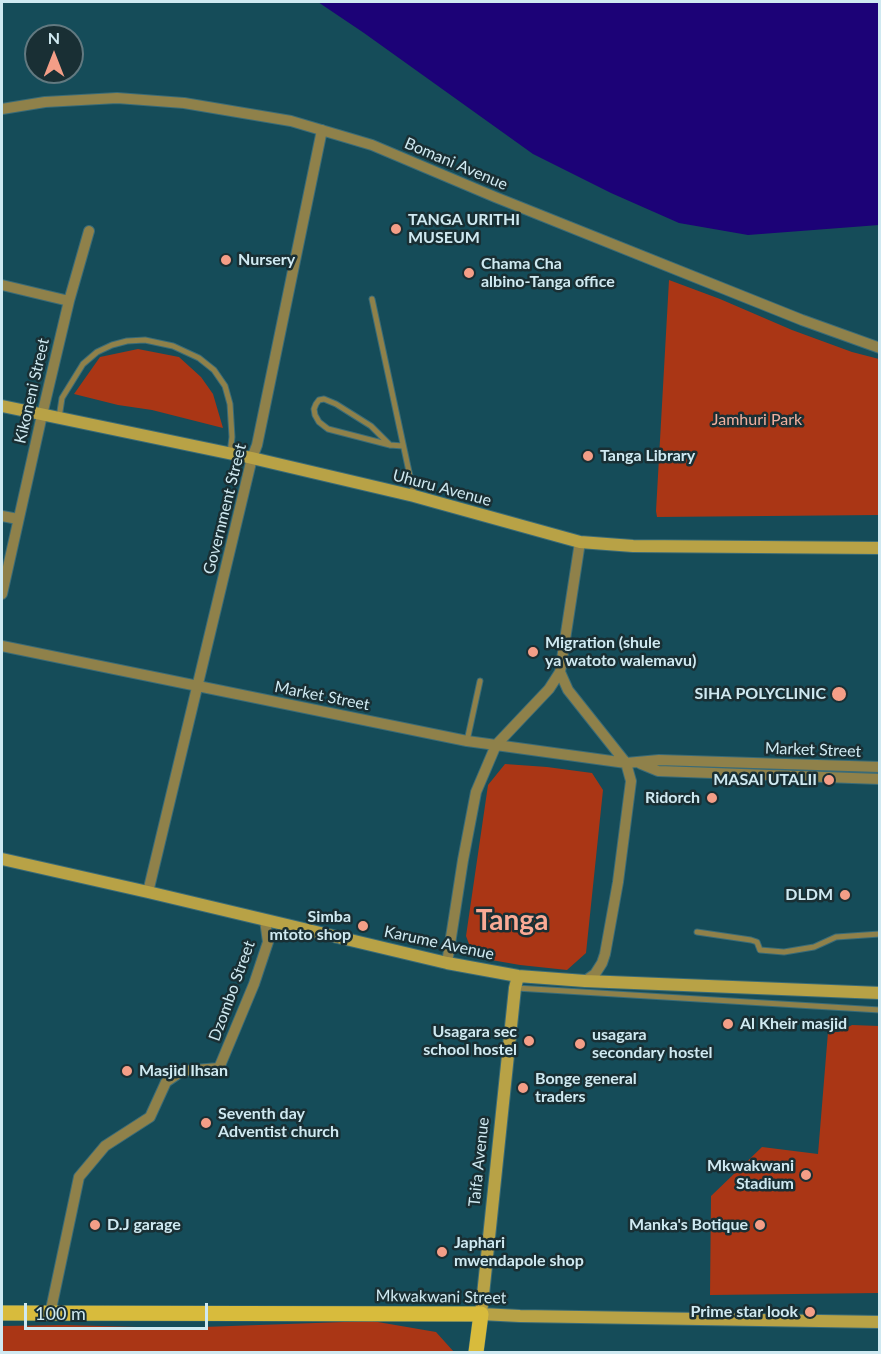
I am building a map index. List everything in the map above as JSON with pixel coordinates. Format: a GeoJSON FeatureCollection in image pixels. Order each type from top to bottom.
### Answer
{"type":"FeatureCollection","features":[{"type":"Feature","properties":{"kind":"main road","name":"Uhuru Avenue"},"geometry":{"type":"LineString","coordinates":[[2,406],[230,453],[414,496],[580,542],[633,546],[879,548]]}},
{"type":"Feature","properties":{"kind":"main road","name":"Karume Avenue"},"geometry":{"type":"LineString","coordinates":[[2,859],[447,963],[516,982],[585,981],[879,993]]}},
{"type":"Feature","properties":{"kind":"main road","name":"Taifa Avenue"},"geometry":{"type":"LineString","coordinates":[[476,1353],[516,982]]}},
{"type":"Feature","properties":{"kind":"main road","name":"Mkwakwani Street"},"geometry":{"type":"LineString","coordinates":[[2,1313],[481,1314],[879,1322]]}},
{"type":"Feature","properties":{"kind":"street","name":"Bomani Avenue"},"geometry":{"type":"LineString","coordinates":[[2,109],[45,102],[117,98],[184,102],[291,121],[372,146],[791,316],[879,348]]}},
{"type":"Feature","properties":{"kind":"street","name":"Government Street"},"geometry":{"type":"LineString","coordinates":[[148,892],[257,445],[322,130]]}},
{"type":"Feature","properties":{"kind":"street","name":"Kikoneni Street"},"geometry":{"type":"LineString","coordinates":[[2,594],[69,301],[89,231]]}},
{"type":"Feature","properties":{"kind":"street"},"geometry":{"type":"LineString","coordinates":[[2,285],[69,301]]}},
{"type":"Feature","properties":{"kind":"street"},"geometry":{"type":"LineString","coordinates":[[2,516],[18,519]]}},
{"type":"Feature","properties":{"kind":"street"},"geometry":{"type":"LineString","coordinates":[[447,963],[476,792],[496,745],[549,689],[560,672],[580,542]]}},
{"type":"Feature","properties":{"kind":"street","name":"Market Street"},"geometry":{"type":"LineString","coordinates":[[2,645],[467,741],[626,764],[659,760],[879,767]]}},
{"type":"Feature","properties":{"kind":"street"},"geometry":{"type":"LineString","coordinates":[[560,672],[568,690],[626,764],[631,781],[611,924],[602,963],[595,974],[585,981]]}},
{"type":"Feature","properties":{"kind":"street","name":"Market Street"},"geometry":{"type":"LineString","coordinates":[[638,763],[658,771],[879,779]]}},
{"type":"Feature","properties":{"kind":"street","name":"Dzombo Street"},"geometry":{"type":"LineString","coordinates":[[50,1314],[79,1177],[105,1146],[150,1117],[166,1083],[182,1071],[219,1068],[254,984],[268,942],[265,920]]}},
{"type":"Feature","properties":{"kind":"lane"},"geometry":{"type":"LineString","coordinates":[[372,299],[414,496]]}},
{"type":"Feature","properties":{"kind":"lane"},"geometry":{"type":"LineString","coordinates":[[58,419],[62,398],[83,364],[97,352],[111,345],[145,340],[173,346],[199,358],[214,370],[225,386],[230,404],[232,437],[230,453]]}},
{"type":"Feature","properties":{"kind":"lane"},"geometry":{"type":"LineString","coordinates":[[390,445],[371,426],[336,404],[324,399],[319,400],[316,404],[315,415],[319,422],[328,429],[390,445],[403,446]]}},
{"type":"Feature","properties":{"kind":"lane"},"geometry":{"type":"LineString","coordinates":[[467,741],[480,681]]}},
{"type":"Feature","properties":{"kind":"lane"},"geometry":{"type":"LineString","coordinates":[[697,932],[751,940],[757,942],[761,950],[784,952],[814,947],[836,937],[879,934]]}},
{"type":"Feature","properties":{"kind":"lane"},"geometry":{"type":"LineString","coordinates":[[516,982],[879,1010]]}},
{"type":"Feature","properties":{"kind":"green space","name":"Jamhuri Park"},"geometry":{"type":"Polygon","coordinates":[[[669,280],[792,330],[852,352],[879,359],[879,515],[657,517],[669,280]]]}},
{"type":"Feature","properties":{"kind":"green space"},"geometry":{"type":"Polygon","coordinates":[[[138,349],[179,357],[201,377],[213,394],[223,428],[74,394],[100,357],[138,349]]]}},
{"type":"Feature","properties":{"kind":"green space"},"geometry":{"type":"Polygon","coordinates":[[[505,764],[592,773],[603,790],[586,953],[567,970],[474,957],[466,936],[488,785],[505,764]]]}},
{"type":"Feature","properties":{"kind":"green space","name":"Mkwakwani Stadium"},"geometry":{"type":"Polygon","coordinates":[[[852,1025],[879,1026],[879,1293],[710,1295],[711,1196],[762,1147],[818,1154],[828,1032],[839,1032],[852,1025]]]}},
{"type":"Feature","properties":{"kind":"green space"},"geometry":{"type":"Polygon","coordinates":[[[372,1321],[436,1332],[454,1352],[2,1352],[2,1326],[174,1328],[372,1321]]]}},
{"type":"Feature","properties":{"kind":"shaded area"},"geometry":{"type":"Polygon","coordinates":[[[318,2],[879,2],[879,225],[748,235],[679,223],[611,193],[533,154],[318,2]]]}},
{"type":"Feature","properties":{"kind":"place","name":"TANGA URITHI MUSEUM"},"geometry":{"type":"Point","coordinates":[396,229]}},
{"type":"Feature","properties":{"kind":"place","name":"Nursery"},"geometry":{"type":"Point","coordinates":[226,260]}},
{"type":"Feature","properties":{"kind":"place","name":"Chama Cha albino-Tanga office"},"geometry":{"type":"Point","coordinates":[469,273]}},
{"type":"Feature","properties":{"kind":"place","name":"Tanga Library"},"geometry":{"type":"Point","coordinates":[588,456]}},
{"type":"Feature","properties":{"kind":"place","name":"Migration (shule ya watoto walemavu)"},"geometry":{"type":"Point","coordinates":[533,652]}},
{"type":"Feature","properties":{"kind":"place","name":"SIHA POLYCLINIC"},"geometry":{"type":"Point","coordinates":[839,694]}},
{"type":"Feature","properties":{"kind":"place","name":"MASAI UTALII"},"geometry":{"type":"Point","coordinates":[829,780]}},
{"type":"Feature","properties":{"kind":"place","name":"Ridorch"},"geometry":{"type":"Point","coordinates":[712,798]}},
{"type":"Feature","properties":{"kind":"place","name":"DLDM"},"geometry":{"type":"Point","coordinates":[845,895]}},
{"type":"Feature","properties":{"kind":"place","name":"Simba mtoto shop"},"geometry":{"type":"Point","coordinates":[363,926]}},
{"type":"Feature","properties":{"kind":"place","name":"Al Kheir masjid"},"geometry":{"type":"Point","coordinates":[728,1024]}},
{"type":"Feature","properties":{"kind":"place","name":"Usagara sec school hostel"},"geometry":{"type":"Point","coordinates":[529,1041]}},
{"type":"Feature","properties":{"kind":"place","name":"usagara secondary hostel"},"geometry":{"type":"Point","coordinates":[580,1044]}},
{"type":"Feature","properties":{"kind":"place","name":"Masjid Ihsan"},"geometry":{"type":"Point","coordinates":[127,1071]}},
{"type":"Feature","properties":{"kind":"place","name":"Bonge general traders"},"geometry":{"type":"Point","coordinates":[523,1088]}},
{"type":"Feature","properties":{"kind":"place","name":"Seventh day Adventist church"},"geometry":{"type":"Point","coordinates":[206,1123]}},
{"type":"Feature","properties":{"kind":"place","name":"Mkwakwani Stadium"},"geometry":{"type":"Point","coordinates":[806,1175]}},
{"type":"Feature","properties":{"kind":"place","name":"D.J garage"},"geometry":{"type":"Point","coordinates":[95,1225]}},
{"type":"Feature","properties":{"kind":"place","name":"Manka's Botique"},"geometry":{"type":"Point","coordinates":[760,1225]}},
{"type":"Feature","properties":{"kind":"place","name":"Japhari mwendapole shop"},"geometry":{"type":"Point","coordinates":[442,1252]}},
{"type":"Feature","properties":{"kind":"place","name":"Prime star look"},"geometry":{"type":"Point","coordinates":[810,1312]}},
{"type":"Feature","properties":{"kind":"district","name":"Tanga"},"geometry":{"type":"Point","coordinates":[512,921]}}]}
